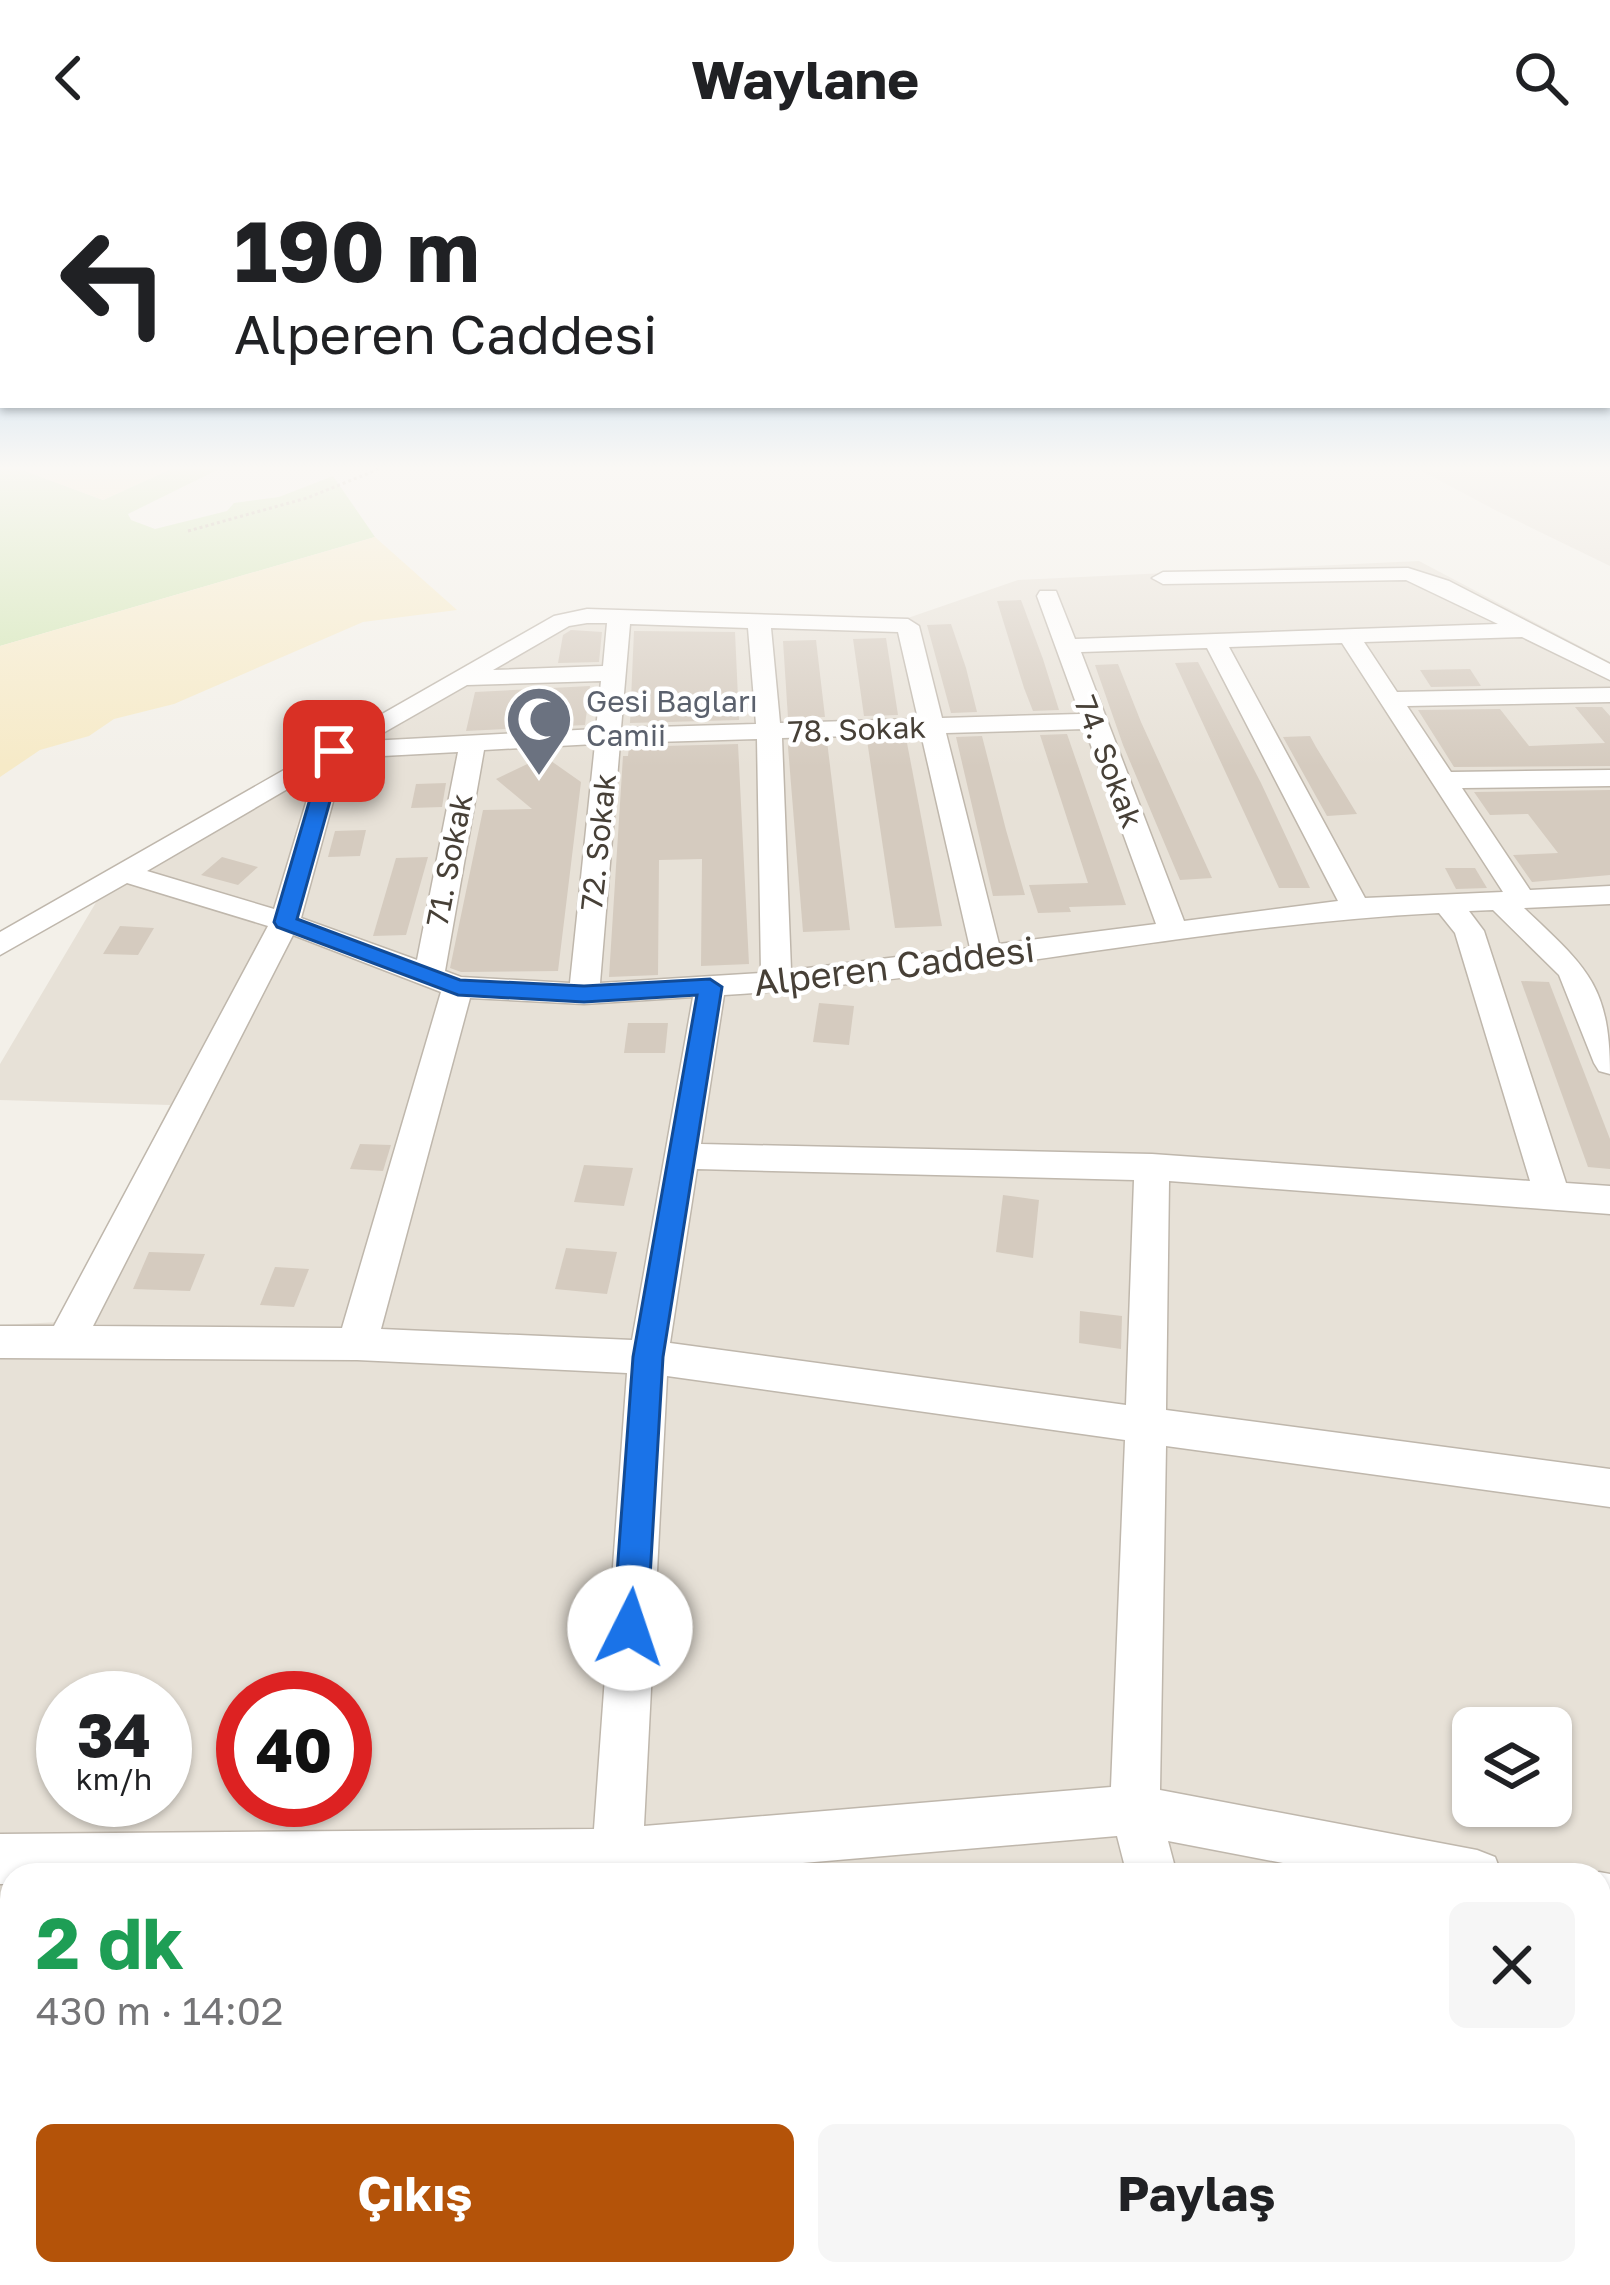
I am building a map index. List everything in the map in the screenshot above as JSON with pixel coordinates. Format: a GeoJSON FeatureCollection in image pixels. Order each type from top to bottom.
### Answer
{"type":"FeatureCollection","features":[{"type":"Feature","properties":{"kind":"street"},"geometry":{"type":"LineString","coordinates":[[1163,578],[1408,574],[1430,580],[1610,673]]}},
{"type":"Feature","properties":{"kind":"street","name":"74. Sokak"},"geometry":{"type":"LineString","coordinates":[[1048,596],[1172,928]]}},
{"type":"Feature","properties":{"kind":"street"},"geometry":{"type":"LineString","coordinates":[[0,945],[463,677],[562,621],[580,616],[908,626],[987,958]]}},
{"type":"Feature","properties":{"kind":"street","name":"72. Sokak"},"geometry":{"type":"LineString","coordinates":[[584,994],[619,618]]}},
{"type":"Feature","properties":{"kind":"street"},"geometry":{"type":"LineString","coordinates":[[759,622],[769,734],[776,982]]}},
{"type":"Feature","properties":{"kind":"street"},"geometry":{"type":"LineString","coordinates":[[1063,646],[1528,630]]}},
{"type":"Feature","properties":{"kind":"street"},"geometry":{"type":"LineString","coordinates":[[1348,634],[1442,780],[1511,900],[1572,971],[1610,1063]]}},
{"type":"Feature","properties":{"kind":"street"},"geometry":{"type":"LineString","coordinates":[[1214,640],[1356,908]]}},
{"type":"Feature","properties":{"kind":"street"},"geometry":{"type":"LineString","coordinates":[[463,677],[615,673]]}},
{"type":"Feature","properties":{"kind":"street"},"geometry":{"type":"LineString","coordinates":[[1392,699],[1610,695]]}},
{"type":"Feature","properties":{"kind":"street","name":"78. Sokak"},"geometry":{"type":"LineString","coordinates":[[334,751],[610,736],[1092,721]]}},
{"type":"Feature","properties":{"kind":"street","name":"71. Sokak"},"geometry":{"type":"LineString","coordinates":[[357,1343],[443,981],[472,745]]}},
{"type":"Feature","properties":{"kind":"street"},"geometry":{"type":"LineString","coordinates":[[65,1342],[285,922],[334,751]]}},
{"type":"Feature","properties":{"kind":"street"},"geometry":{"type":"LineString","coordinates":[[1442,780],[1610,778]]}},
{"type":"Feature","properties":{"kind":"street","name":"Alperen Caddesi"},"geometry":{"type":"LineString","coordinates":[[123,873],[285,922],[443,981],[584,994],[776,982],[1356,908],[1610,895]]}},
{"type":"Feature","properties":{"kind":"street"},"geometry":{"type":"LineString","coordinates":[[1447,903],[1469,931],[1552,1196]]}},
{"type":"Feature","properties":{"kind":"street"},"geometry":{"type":"LineString","coordinates":[[615,1863],[648,1357],[710,987]]}},
{"type":"Feature","properties":{"kind":"street"},"geometry":{"type":"LineString","coordinates":[[682,1156],[1152,1167],[1610,1200]]}},
{"type":"Feature","properties":{"kind":"street"},"geometry":{"type":"LineString","coordinates":[[1149,1863],[1135,1810],[1152,1167]]}},
{"type":"Feature","properties":{"kind":"street"},"geometry":{"type":"LineString","coordinates":[[0,1342],[357,1343],[648,1357],[1610,1488]]}},
{"type":"Feature","properties":{"kind":"street"},"geometry":{"type":"LineString","coordinates":[[625,1863],[1135,1810],[1414,1863]]}},
{"type":"Feature","properties":{"kind":"street"},"geometry":{"type":"LineString","coordinates":[[0,1859],[205,1863]]}},
{"type":"Feature","properties":{"kind":"shaded area"},"geometry":{"type":"Polygon","coordinates":[[[1264,568],[1433,568],[1610,662],[1610,1863],[0,1863],[0,1325],[60,1322],[170,1105],[0,1100],[0,1064],[117,867],[557,614],[902,620],[1018,580],[1264,568]]]}},
{"type":"Feature","properties":{"kind":"green space"},"geometry":{"type":"Polygon","coordinates":[[[0,568],[267,568],[0,646],[0,568]]]}},
{"type":"Feature","properties":{"kind":"sand"},"geometry":{"type":"Polygon","coordinates":[[[267,568],[410,568],[457,610],[363,622],[174,704],[114,719],[89,736],[40,750],[0,777],[0,646],[267,568]]]}},
{"type":"Feature","properties":{"kind":"building"},"geometry":{"type":"Polygon","coordinates":[[[1021,600],[1059,710],[1033,711],[1024,688],[997,601],[1021,600]]]}},
{"type":"Feature","properties":{"kind":"building"},"geometry":{"type":"Polygon","coordinates":[[[951,624],[977,712],[951,713],[927,625],[951,624]]]}},
{"type":"Feature","properties":{"kind":"building"},"geometry":{"type":"Polygon","coordinates":[[[571,630],[602,632],[599,662],[558,663],[563,635],[571,630]]]}},
{"type":"Feature","properties":{"kind":"building"},"geometry":{"type":"Polygon","coordinates":[[[634,631],[735,632],[739,720],[630,723],[634,631]]]}},
{"type":"Feature","properties":{"kind":"building"},"geometry":{"type":"Polygon","coordinates":[[[886,638],[898,715],[864,716],[853,639],[886,638]]]}},
{"type":"Feature","properties":{"kind":"building"},"geometry":{"type":"Polygon","coordinates":[[[816,640],[825,717],[788,718],[783,641],[816,640]]]}},
{"type":"Feature","properties":{"kind":"building"},"geometry":{"type":"Polygon","coordinates":[[[1198,662],[1310,888],[1279,888],[1175,663],[1198,662]]]}},
{"type":"Feature","properties":{"kind":"building"},"geometry":{"type":"Polygon","coordinates":[[[1118,664],[1212,878],[1180,880],[1095,665],[1118,664]]]}},
{"type":"Feature","properties":{"kind":"building"},"geometry":{"type":"Polygon","coordinates":[[[1470,669],[1481,686],[1431,687],[1420,670],[1470,669]]]}},
{"type":"Feature","properties":{"kind":"building"},"geometry":{"type":"Polygon","coordinates":[[[590,686],[585,725],[466,731],[475,692],[590,686]]]}},
{"type":"Feature","properties":{"kind":"building"},"geometry":{"type":"Polygon","coordinates":[[[1575,707],[1602,707],[1610,716],[1610,766],[1454,767],[1418,710],[1500,709],[1529,746],[1605,743],[1575,707]]]}},
{"type":"Feature","properties":{"kind":"building"},"geometry":{"type":"Polygon","coordinates":[[[1067,734],[1126,905],[1038,913],[1029,885],[1088,883],[1040,735],[1067,734]]]}},
{"type":"Feature","properties":{"kind":"building"},"geometry":{"type":"Polygon","coordinates":[[[982,736],[1025,895],[993,896],[956,737],[982,736]]]}},
{"type":"Feature","properties":{"kind":"building"},"geometry":{"type":"Polygon","coordinates":[[[1310,736],[1357,814],[1327,816],[1283,737],[1310,736]]]}},
{"type":"Feature","properties":{"kind":"building"},"geometry":{"type":"Polygon","coordinates":[[[902,739],[907,743],[942,926],[895,928],[867,740],[902,739]]]}},
{"type":"Feature","properties":{"kind":"building"},"geometry":{"type":"Polygon","coordinates":[[[827,741],[850,930],[803,932],[788,747],[790,742],[827,741]]]}},
{"type":"Feature","properties":{"kind":"building"},"geometry":{"type":"Polygon","coordinates":[[[738,744],[749,964],[701,966],[702,859],[659,860],[658,975],[609,977],[623,756],[628,756],[629,747],[738,744]]]}},
{"type":"Feature","properties":{"kind":"building"},"geometry":{"type":"Polygon","coordinates":[[[544,756],[581,782],[558,971],[461,972],[450,968],[483,810],[532,809],[496,779],[544,756]]]}},
{"type":"Feature","properties":{"kind":"building"},"geometry":{"type":"Polygon","coordinates":[[[446,783],[442,807],[411,808],[416,784],[446,783]]]}},
{"type":"Feature","properties":{"kind":"building"},"geometry":{"type":"Polygon","coordinates":[[[1610,790],[1610,875],[1532,882],[1513,855],[1558,853],[1528,814],[1490,815],[1474,792],[1610,790]]]}},
{"type":"Feature","properties":{"kind":"building"},"geometry":{"type":"Polygon","coordinates":[[[366,830],[360,856],[328,857],[335,831],[366,830]]]}},
{"type":"Feature","properties":{"kind":"building"},"geometry":{"type":"Polygon","coordinates":[[[222,857],[258,867],[238,885],[201,875],[222,857]]]}},
{"type":"Feature","properties":{"kind":"building"},"geometry":{"type":"Polygon","coordinates":[[[428,857],[406,935],[373,936],[396,858],[428,857]]]}},
{"type":"Feature","properties":{"kind":"building"},"geometry":{"type":"Polygon","coordinates":[[[1445,868],[1475,868],[1487,888],[1456,889],[1445,868]]]}},
{"type":"Feature","properties":{"kind":"building"},"geometry":{"type":"Polygon","coordinates":[[[120,926],[154,928],[138,955],[103,954],[120,926]]]}},
{"type":"Feature","properties":{"kind":"building"},"geometry":{"type":"Polygon","coordinates":[[[1521,981],[1549,982],[1610,1139],[1610,1169],[1588,1167],[1521,981]]]}},
{"type":"Feature","properties":{"kind":"building"},"geometry":{"type":"Polygon","coordinates":[[[819,1003],[854,1006],[849,1045],[813,1042],[819,1003]]]}},
{"type":"Feature","properties":{"kind":"building"},"geometry":{"type":"Polygon","coordinates":[[[628,1023],[668,1023],[665,1053],[624,1053],[628,1023]]]}},
{"type":"Feature","properties":{"kind":"building"},"geometry":{"type":"Polygon","coordinates":[[[360,1144],[391,1145],[383,1171],[350,1169],[360,1144]]]}},
{"type":"Feature","properties":{"kind":"building"},"geometry":{"type":"Polygon","coordinates":[[[584,1165],[633,1168],[624,1206],[574,1202],[584,1165]]]}},
{"type":"Feature","properties":{"kind":"building"},"geometry":{"type":"Polygon","coordinates":[[[1003,1195],[1039,1200],[1033,1258],[996,1252],[1003,1195]]]}},
{"type":"Feature","properties":{"kind":"building"},"geometry":{"type":"Polygon","coordinates":[[[566,1248],[617,1252],[607,1294],[555,1289],[566,1248]]]}},
{"type":"Feature","properties":{"kind":"building"},"geometry":{"type":"Polygon","coordinates":[[[149,1252],[205,1254],[190,1291],[133,1289],[149,1252]]]}},
{"type":"Feature","properties":{"kind":"building"},"geometry":{"type":"Polygon","coordinates":[[[275,1267],[309,1269],[294,1307],[260,1305],[275,1267]]]}},
{"type":"Feature","properties":{"kind":"building"},"geometry":{"type":"Polygon","coordinates":[[[1080,1311],[1122,1316],[1121,1349],[1079,1343],[1080,1311]]]}},
{"type":"Feature","properties":{"kind":"place","name":"Gesi Bağları Camii"},"geometry":{"type":"Point","coordinates":[539,778]}},
{"type":"Feature","properties":{"kind":"route"},"geometry":{"type":"LineString","coordinates":[[334,751],[285,922],[458,987],[584,994],[710,987],[648,1357],[630,1628]]}}]}
